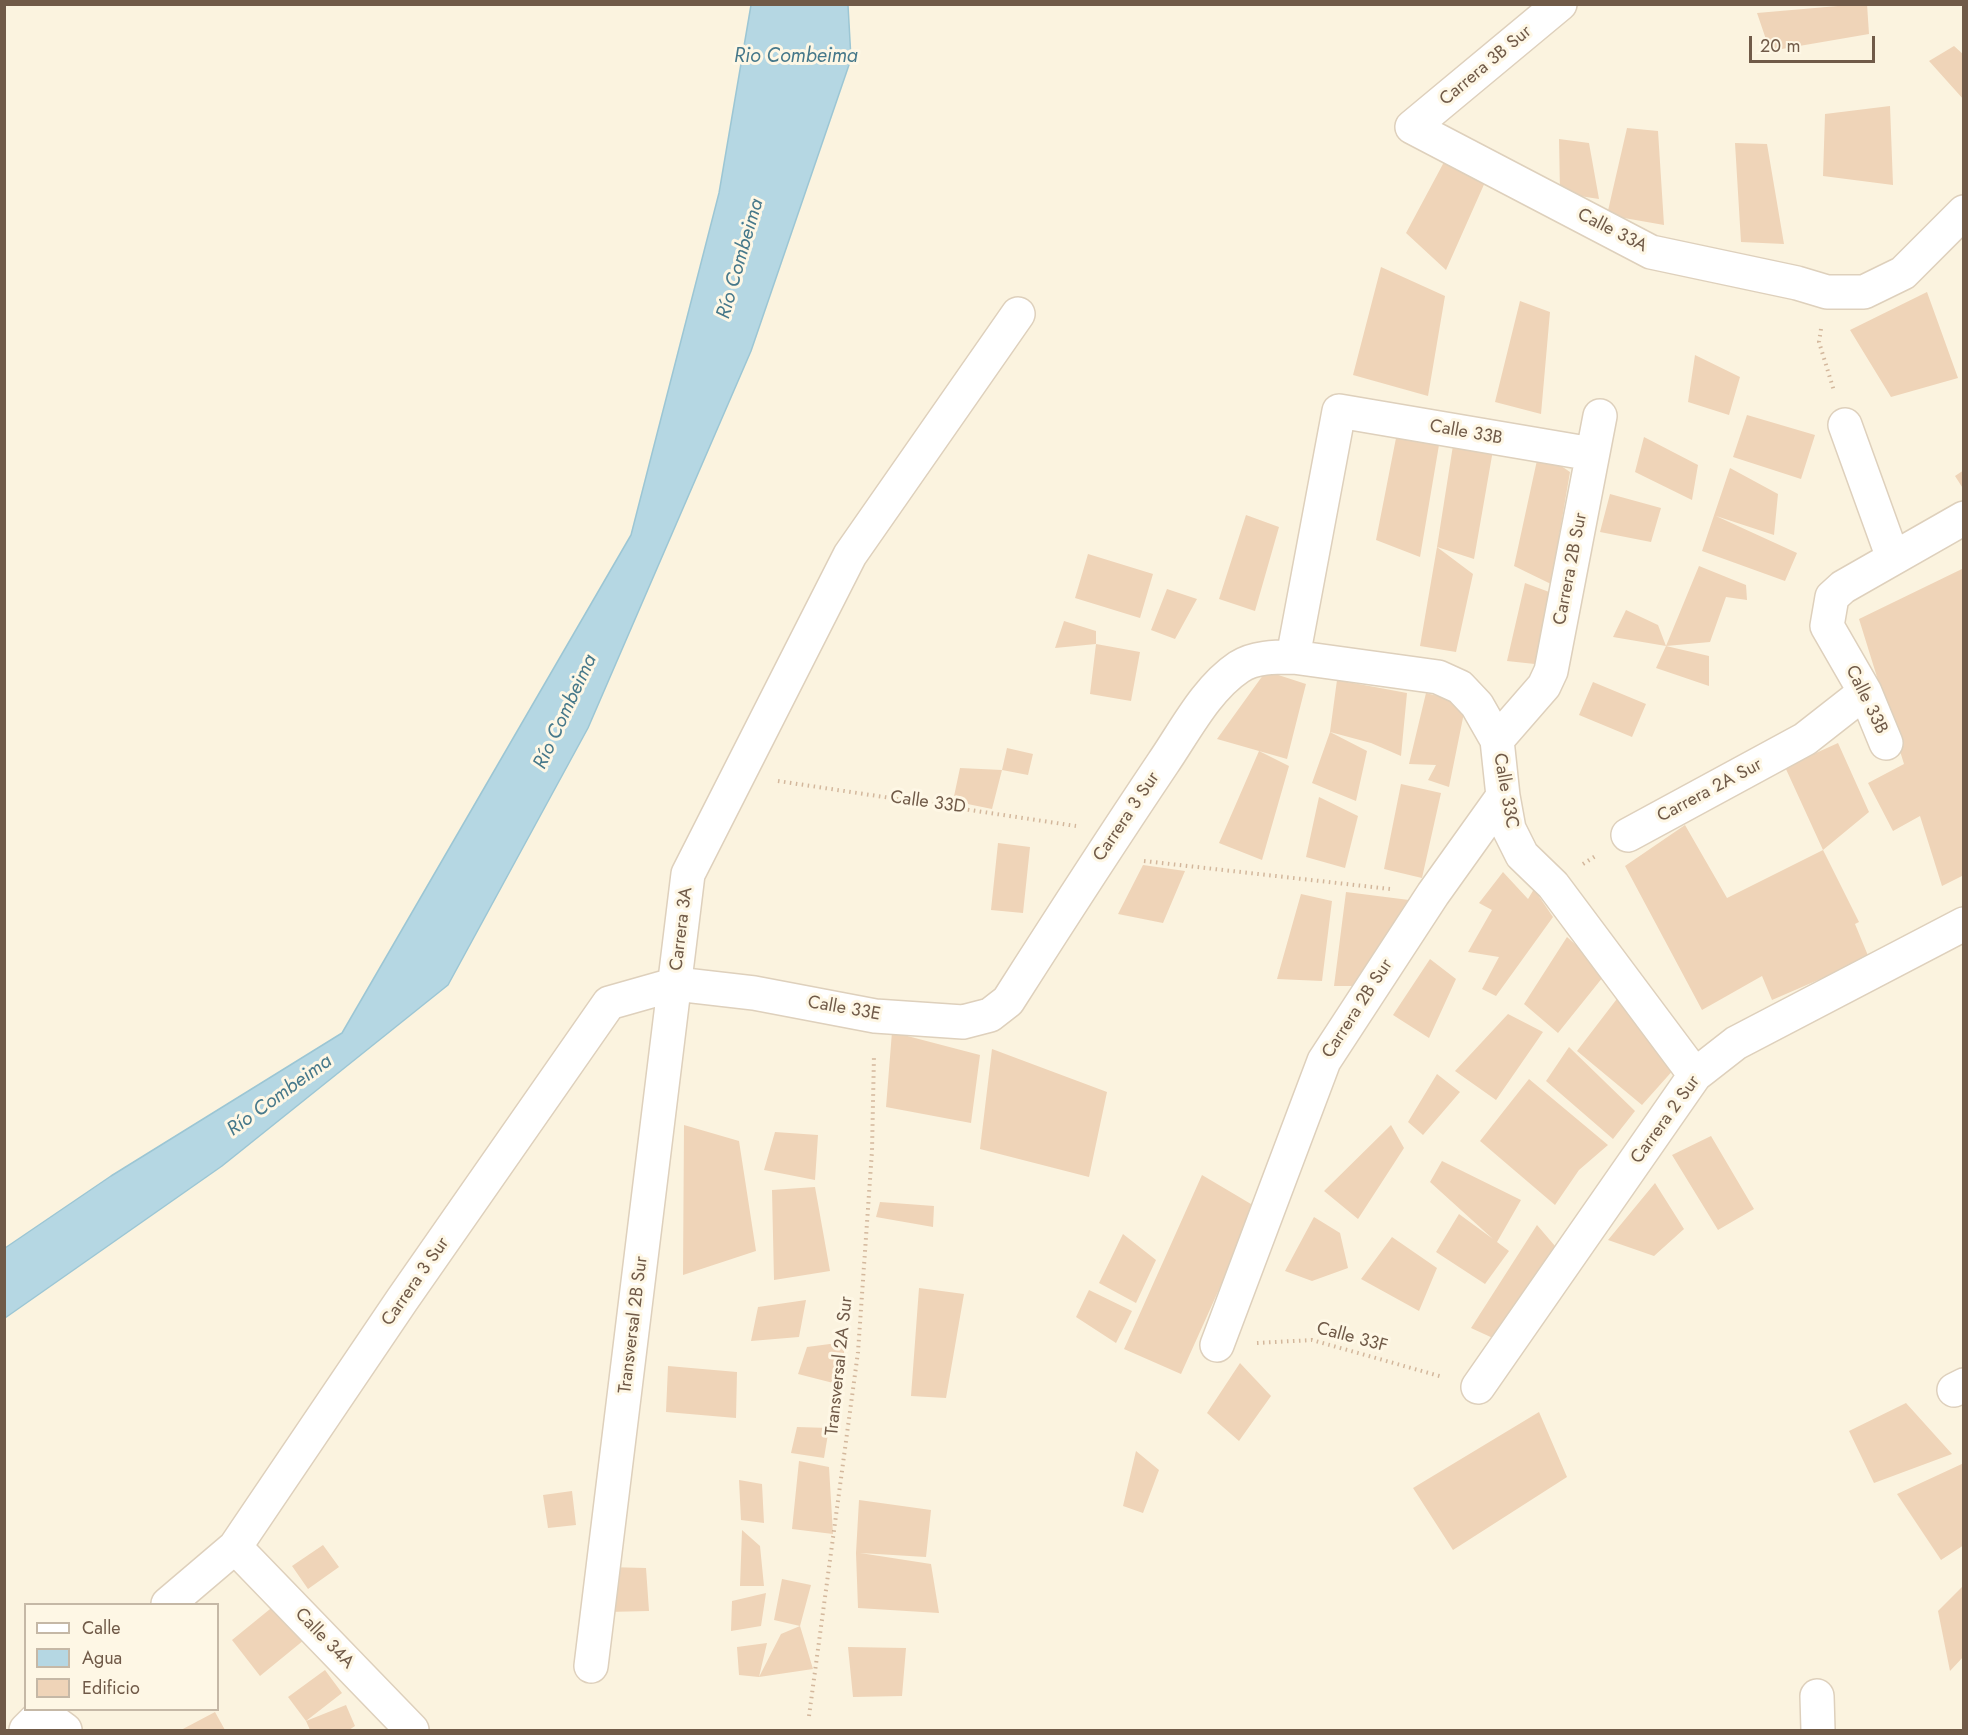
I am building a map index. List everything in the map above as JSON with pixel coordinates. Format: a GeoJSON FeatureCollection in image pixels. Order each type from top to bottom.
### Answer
{"type":"FeatureCollection","features":[{"type":"Feature","properties":{"kind":"street","name":"Carrera 3B Sur"},"geometry":{"type":"LineString","coordinates":[[1412,127],[1560,4]]}},
{"type":"Feature","properties":{"kind":"street","name":"Calle 33A"},"geometry":{"type":"LineString","coordinates":[[1412,127],[1651,252],[1797,283],[1827,292],[1864,292],[1903,273],[1964,212]]}},
{"type":"Feature","properties":{"kind":"street"},"geometry":{"type":"LineString","coordinates":[[739,776],[850,555],[1018,314]]}},
{"type":"Feature","properties":{"kind":"street","name":"Calle 33B"},"geometry":{"type":"LineString","coordinates":[[1281,657],[1340,411],[1592,454]]}},
{"type":"Feature","properties":{"kind":"street","name":"Carrera 2B Sur"},"geometry":{"type":"LineString","coordinates":[[1497,740],[1544,686],[1551,671],[1600,416]]}},
{"type":"Feature","properties":{"kind":"street"},"geometry":{"type":"LineString","coordinates":[[1845,425],[1893,558],[1964,518]]}},
{"type":"Feature","properties":{"kind":"street","name":"Calle 33B"},"geometry":{"type":"LineString","coordinates":[[1886,743],[1865,692],[1827,626],[1832,597],[1843,587],[1893,558]]}},
{"type":"Feature","properties":{"kind":"street","name":"Calle 33C"},"geometry":{"type":"LineString","coordinates":[[1281,657],[1438,677],[1460,687],[1478,705],[1497,740],[1509,829],[1522,855],[1552,885],[1695,1076]]}},
{"type":"Feature","properties":{"kind":"street","name":"Carrera 3 Sur"},"geometry":{"type":"LineString","coordinates":[[1008,1001],[1109,844],[1200,709],[1221,682],[1241,666],[1281,657]]}},
{"type":"Feature","properties":{"kind":"street","name":"Carrera 2A Sur"},"geometry":{"type":"LineString","coordinates":[[1628,835],[1805,739],[1865,692]]}},
{"type":"Feature","properties":{"kind":"street","name":"Carrera 3A"},"geometry":{"type":"LineString","coordinates":[[676,984],[688,874],[739,776]]}},
{"type":"Feature","properties":{"kind":"street","name":"Carrera 2B Sur"},"geometry":{"type":"LineString","coordinates":[[1217,1346],[1324,1061],[1433,894],[1503,796]]}},
{"type":"Feature","properties":{"kind":"street","name":"Carrera 2 Sur"},"geometry":{"type":"LineString","coordinates":[[1478,1387],[1695,1076],[1736,1043],[1964,924]]}},
{"type":"Feature","properties":{"kind":"street","name":"Carrera 3 Sur"},"geometry":{"type":"LineString","coordinates":[[170,1603],[235,1547],[402,1300],[609,1003],[676,984]]}},
{"type":"Feature","properties":{"kind":"street","name":"Calle 33E"},"geometry":{"type":"LineString","coordinates":[[676,984],[754,993],[875,1016],[963,1022],[990,1015],[1008,1001]]}},
{"type":"Feature","properties":{"kind":"street","name":"Transversal 2B Sur"},"geometry":{"type":"LineString","coordinates":[[591,1666],[676,984]]}},
{"type":"Feature","properties":{"kind":"street","name":"Calle 34A"},"geometry":{"type":"LineString","coordinates":[[235,1547],[412,1731]]}},
{"type":"Feature","properties":{"kind":"street"},"geometry":{"type":"LineString","coordinates":[[1817,1696],[1818,1731]]}},
{"type":"Feature","properties":{"kind":"path"},"geometry":{"type":"LineString","coordinates":[[1827,292],[1819,342],[1845,425]]}},
{"type":"Feature","properties":{"kind":"path","name":"Calle 33D"},"geometry":{"type":"LineString","coordinates":[[739,776],[1109,844],[1433,894]]}},
{"type":"Feature","properties":{"kind":"path"},"geometry":{"type":"LineString","coordinates":[[1552,885],[1628,835]]}},
{"type":"Feature","properties":{"kind":"path","name":"Transversal 2A Sur"},"geometry":{"type":"LineString","coordinates":[[809,1716],[858,1352],[872,1151],[875,1016]]}},
{"type":"Feature","properties":{"kind":"path","name":"Calle 33F"},"geometry":{"type":"LineString","coordinates":[[1217,1346],[1312,1340],[1478,1387]]}},
{"type":"Feature","properties":{"kind":"water","name":"Rio Combeima"},"geometry":{"type":"Polygon","coordinates":[[[751,5],[848,5],[851,59],[751,351],[588,728],[448,985],[222,1166],[5,1318],[5,1248],[111,1176],[342,1033],[631,535],[719,193],[751,5]]]}},
{"type":"Feature","properties":{"kind":"building"},"geometry":{"type":"Polygon","coordinates":[[[1867,4],[1869,34],[1770,51],[1757,13],[1867,4]]]}},
{"type":"Feature","properties":{"kind":"building"},"geometry":{"type":"Polygon","coordinates":[[[1954,46],[1964,55],[1964,100],[1929,61],[1954,46]]]}},
{"type":"Feature","properties":{"kind":"building"},"geometry":{"type":"Polygon","coordinates":[[[1890,106],[1893,185],[1823,176],[1825,114],[1890,106]]]}},
{"type":"Feature","properties":{"kind":"building"},"geometry":{"type":"Polygon","coordinates":[[[1627,128],[1658,131],[1664,225],[1607,215],[1627,128]]]}},
{"type":"Feature","properties":{"kind":"building"},"geometry":{"type":"Polygon","coordinates":[[[1559,139],[1589,143],[1599,199],[1560,193],[1559,139]]]}},
{"type":"Feature","properties":{"kind":"building"},"geometry":{"type":"Polygon","coordinates":[[[1735,143],[1767,144],[1784,244],[1741,242],[1735,143]]]}},
{"type":"Feature","properties":{"kind":"building"},"geometry":{"type":"Polygon","coordinates":[[[1451,149],[1486,180],[1446,270],[1406,233],[1451,149]]]}},
{"type":"Feature","properties":{"kind":"building"},"geometry":{"type":"Polygon","coordinates":[[[1381,267],[1445,296],[1428,396],[1353,375],[1381,267]]]}},
{"type":"Feature","properties":{"kind":"building"},"geometry":{"type":"Polygon","coordinates":[[[1927,292],[1958,378],[1891,397],[1850,330],[1927,292]]]}},
{"type":"Feature","properties":{"kind":"building"},"geometry":{"type":"Polygon","coordinates":[[[1520,301],[1550,312],[1541,414],[1495,402],[1520,301]]]}},
{"type":"Feature","properties":{"kind":"building"},"geometry":{"type":"Polygon","coordinates":[[[1695,355],[1740,377],[1729,415],[1688,402],[1695,355]]]}},
{"type":"Feature","properties":{"kind":"building"},"geometry":{"type":"Polygon","coordinates":[[[1747,415],[1815,435],[1801,479],[1733,457],[1747,415]]]}},
{"type":"Feature","properties":{"kind":"building"},"geometry":{"type":"Polygon","coordinates":[[[1397,433],[1439,445],[1420,557],[1376,540],[1397,433]]]}},
{"type":"Feature","properties":{"kind":"building"},"geometry":{"type":"Polygon","coordinates":[[[1644,437],[1698,465],[1692,500],[1635,472],[1644,437]]]}},
{"type":"Feature","properties":{"kind":"building"},"geometry":{"type":"Polygon","coordinates":[[[1454,439],[1493,450],[1474,559],[1437,547],[1454,439]]]}},
{"type":"Feature","properties":{"kind":"building"},"geometry":{"type":"Polygon","coordinates":[[[1539,451],[1570,472],[1551,584],[1514,566],[1539,451]]]}},
{"type":"Feature","properties":{"kind":"building"},"geometry":{"type":"Polygon","coordinates":[[[1730,468],[1778,494],[1774,535],[1716,516],[1797,553],[1785,581],[1702,551],[1730,468]]]}},
{"type":"Feature","properties":{"kind":"building"},"geometry":{"type":"Polygon","coordinates":[[[1964,470],[1964,490],[1955,476],[1964,470]]]}},
{"type":"Feature","properties":{"kind":"building"},"geometry":{"type":"Polygon","coordinates":[[[1610,494],[1661,508],[1651,542],[1600,532],[1610,494]]]}},
{"type":"Feature","properties":{"kind":"building"},"geometry":{"type":"Polygon","coordinates":[[[1246,515],[1279,527],[1255,611],[1219,599],[1246,515]]]}},
{"type":"Feature","properties":{"kind":"building"},"geometry":{"type":"Polygon","coordinates":[[[1437,547],[1473,574],[1456,652],[1420,646],[1437,547]]]}},
{"type":"Feature","properties":{"kind":"building"},"geometry":{"type":"Polygon","coordinates":[[[1088,554],[1153,574],[1140,618],[1075,598],[1088,554]]]}},
{"type":"Feature","properties":{"kind":"building"},"geometry":{"type":"Polygon","coordinates":[[[1699,566],[1746,585],[1747,600],[1726,597],[1710,642],[1666,646],[1699,566]]]}},
{"type":"Feature","properties":{"kind":"building"},"geometry":{"type":"Polygon","coordinates":[[[1964,568],[1964,875],[1942,886],[1920,816],[1893,831],[1868,783],[1904,764],[1859,619],[1964,568]]]}},
{"type":"Feature","properties":{"kind":"building"},"geometry":{"type":"Polygon","coordinates":[[[1525,583],[1560,596],[1544,665],[1507,661],[1525,583]]]}},
{"type":"Feature","properties":{"kind":"building"},"geometry":{"type":"Polygon","coordinates":[[[1167,589],[1197,599],[1175,639],[1151,630],[1167,589]]]}},
{"type":"Feature","properties":{"kind":"building"},"geometry":{"type":"Polygon","coordinates":[[[1626,610],[1658,625],[1666,646],[1613,637],[1626,610]]]}},
{"type":"Feature","properties":{"kind":"building"},"geometry":{"type":"Polygon","coordinates":[[[1064,621],[1096,631],[1096,644],[1055,648],[1064,621]]]}},
{"type":"Feature","properties":{"kind":"building"},"geometry":{"type":"Polygon","coordinates":[[[1096,644],[1140,652],[1131,701],[1090,694],[1096,644]]]}},
{"type":"Feature","properties":{"kind":"building"},"geometry":{"type":"Polygon","coordinates":[[[1666,646],[1709,656],[1709,686],[1656,668],[1666,646]]]}},
{"type":"Feature","properties":{"kind":"building"},"geometry":{"type":"Polygon","coordinates":[[[1266,671],[1306,684],[1287,759],[1217,739],[1266,671]]]}},
{"type":"Feature","properties":{"kind":"building"},"geometry":{"type":"Polygon","coordinates":[[[1337,680],[1407,693],[1401,756],[1371,743],[1330,732],[1337,680]]]}},
{"type":"Feature","properties":{"kind":"building"},"geometry":{"type":"Polygon","coordinates":[[[1593,682],[1646,704],[1632,737],[1579,715],[1593,682]]]}},
{"type":"Feature","properties":{"kind":"building"},"geometry":{"type":"Polygon","coordinates":[[[1426,693],[1466,703],[1449,787],[1428,780],[1436,765],[1409,764],[1426,693]]]}},
{"type":"Feature","properties":{"kind":"building"},"geometry":{"type":"Polygon","coordinates":[[[1330,732],[1367,751],[1356,801],[1312,783],[1330,732]]]}},
{"type":"Feature","properties":{"kind":"building"},"geometry":{"type":"Polygon","coordinates":[[[1838,743],[1869,812],[1823,850],[1785,767],[1838,743]]]}},
{"type":"Feature","properties":{"kind":"building"},"geometry":{"type":"Polygon","coordinates":[[[1007,748],[1033,754],[1028,775],[1002,770],[1007,748]]]}},
{"type":"Feature","properties":{"kind":"building"},"geometry":{"type":"Polygon","coordinates":[[[1259,751],[1289,766],[1262,860],[1219,843],[1259,751]]]}},
{"type":"Feature","properties":{"kind":"building"},"geometry":{"type":"Polygon","coordinates":[[[960,768],[1002,770],[992,809],[953,801],[960,768]]]}},
{"type":"Feature","properties":{"kind":"building"},"geometry":{"type":"Polygon","coordinates":[[[1401,784],[1441,793],[1422,878],[1384,869],[1401,784]]]}},
{"type":"Feature","properties":{"kind":"building"},"geometry":{"type":"Polygon","coordinates":[[[1319,797],[1358,816],[1345,868],[1306,857],[1319,797]]]}},
{"type":"Feature","properties":{"kind":"building"},"geometry":{"type":"Polygon","coordinates":[[[1685,825],[1727,898],[1823,850],[1859,922],[1855,924],[1869,958],[1772,1000],[1762,976],[1702,1010],[1625,866],[1685,825]]]}},
{"type":"Feature","properties":{"kind":"building"},"geometry":{"type":"Polygon","coordinates":[[[998,843],[1030,847],[1023,913],[991,910],[998,843]]]}},
{"type":"Feature","properties":{"kind":"building"},"geometry":{"type":"Polygon","coordinates":[[[1143,865],[1185,871],[1163,923],[1118,914],[1143,865]]]}},
{"type":"Feature","properties":{"kind":"building"},"geometry":{"type":"Polygon","coordinates":[[[1503,872],[1528,899],[1534,889],[1553,917],[1496,996],[1482,989],[1499,957],[1468,952],[1492,910],[1479,903],[1503,872]]]}},
{"type":"Feature","properties":{"kind":"building"},"geometry":{"type":"Polygon","coordinates":[[[1346,892],[1409,900],[1360,986],[1334,986],[1346,892]]]}},
{"type":"Feature","properties":{"kind":"building"},"geometry":{"type":"Polygon","coordinates":[[[1301,894],[1332,901],[1322,981],[1277,979],[1301,894]]]}},
{"type":"Feature","properties":{"kind":"building"},"geometry":{"type":"Polygon","coordinates":[[[1567,937],[1607,972],[1558,1033],[1524,1004],[1567,937]]]}},
{"type":"Feature","properties":{"kind":"building"},"geometry":{"type":"Polygon","coordinates":[[[1430,959],[1456,979],[1429,1038],[1393,1015],[1430,959]]]}},
{"type":"Feature","properties":{"kind":"building"},"geometry":{"type":"Polygon","coordinates":[[[1626,987],[1675,1068],[1642,1105],[1577,1051],[1626,987]]]}},
{"type":"Feature","properties":{"kind":"building"},"geometry":{"type":"Polygon","coordinates":[[[1508,1014],[1543,1032],[1496,1100],[1455,1071],[1508,1014]]]}},
{"type":"Feature","properties":{"kind":"building"},"geometry":{"type":"Polygon","coordinates":[[[892,1032],[980,1055],[971,1123],[886,1107],[892,1032]]]}},
{"type":"Feature","properties":{"kind":"building"},"geometry":{"type":"Polygon","coordinates":[[[1569,1047],[1635,1111],[1613,1139],[1546,1081],[1569,1047]]]}},
{"type":"Feature","properties":{"kind":"building"},"geometry":{"type":"Polygon","coordinates":[[[992,1049],[1107,1092],[1089,1177],[980,1149],[992,1049]]]}},
{"type":"Feature","properties":{"kind":"building"},"geometry":{"type":"Polygon","coordinates":[[[1437,1074],[1460,1092],[1423,1135],[1408,1122],[1437,1074]]]}},
{"type":"Feature","properties":{"kind":"building"},"geometry":{"type":"Polygon","coordinates":[[[1529,1079],[1608,1145],[1579,1170],[1555,1205],[1480,1141],[1529,1079]]]}},
{"type":"Feature","properties":{"kind":"building"},"geometry":{"type":"Polygon","coordinates":[[[684,1125],[739,1141],[756,1251],[683,1275],[684,1125]]]}},
{"type":"Feature","properties":{"kind":"building"},"geometry":{"type":"Polygon","coordinates":[[[1391,1125],[1404,1148],[1358,1219],[1324,1191],[1391,1125]]]}},
{"type":"Feature","properties":{"kind":"building"},"geometry":{"type":"Polygon","coordinates":[[[775,1132],[818,1135],[815,1180],[764,1170],[775,1132]]]}},
{"type":"Feature","properties":{"kind":"building"},"geometry":{"type":"Polygon","coordinates":[[[1711,1136],[1754,1209],[1718,1230],[1672,1155],[1711,1136]]]}},
{"type":"Feature","properties":{"kind":"building"},"geometry":{"type":"Polygon","coordinates":[[[1442,1161],[1521,1200],[1497,1242],[1509,1251],[1485,1284],[1436,1252],[1459,1214],[1493,1239],[1430,1182],[1442,1161]]]}},
{"type":"Feature","properties":{"kind":"building"},"geometry":{"type":"Polygon","coordinates":[[[1202,1175],[1256,1207],[1181,1374],[1124,1349],[1202,1175]]]}},
{"type":"Feature","properties":{"kind":"building"},"geometry":{"type":"Polygon","coordinates":[[[1655,1183],[1684,1229],[1654,1256],[1608,1240],[1655,1183]]]}},
{"type":"Feature","properties":{"kind":"building"},"geometry":{"type":"Polygon","coordinates":[[[815,1187],[830,1271],[774,1280],[772,1190],[815,1187]]]}},
{"type":"Feature","properties":{"kind":"building"},"geometry":{"type":"Polygon","coordinates":[[[880,1202],[934,1206],[933,1227],[876,1217],[880,1202]]]}},
{"type":"Feature","properties":{"kind":"building"},"geometry":{"type":"Polygon","coordinates":[[[1314,1217],[1340,1233],[1348,1268],[1312,1281],[1285,1271],[1314,1217]]]}},
{"type":"Feature","properties":{"kind":"building"},"geometry":{"type":"Polygon","coordinates":[[[1537,1225],[1555,1246],[1495,1339],[1471,1328],[1537,1225]]]}},
{"type":"Feature","properties":{"kind":"building"},"geometry":{"type":"Polygon","coordinates":[[[1123,1234],[1156,1260],[1136,1303],[1099,1283],[1123,1234]]]}},
{"type":"Feature","properties":{"kind":"building"},"geometry":{"type":"Polygon","coordinates":[[[1392,1237],[1437,1268],[1419,1311],[1361,1279],[1392,1237]]]}},
{"type":"Feature","properties":{"kind":"building"},"geometry":{"type":"Polygon","coordinates":[[[919,1288],[964,1294],[946,1398],[911,1396],[919,1288]]]}},
{"type":"Feature","properties":{"kind":"building"},"geometry":{"type":"Polygon","coordinates":[[[1089,1290],[1132,1311],[1116,1343],[1076,1317],[1089,1290]]]}},
{"type":"Feature","properties":{"kind":"building"},"geometry":{"type":"Polygon","coordinates":[[[806,1300],[799,1337],[751,1341],[758,1307],[806,1300]]]}},
{"type":"Feature","properties":{"kind":"building"},"geometry":{"type":"Polygon","coordinates":[[[845,1342],[841,1385],[798,1374],[807,1347],[845,1342]]]}},
{"type":"Feature","properties":{"kind":"building"},"geometry":{"type":"Polygon","coordinates":[[[1240,1363],[1271,1396],[1239,1441],[1207,1413],[1240,1363]]]}},
{"type":"Feature","properties":{"kind":"building"},"geometry":{"type":"Polygon","coordinates":[[[668,1366],[737,1372],[736,1418],[666,1412],[668,1366]]]}},
{"type":"Feature","properties":{"kind":"building"},"geometry":{"type":"Polygon","coordinates":[[[1906,1403],[1952,1454],[1874,1483],[1849,1431],[1906,1403]]]}},
{"type":"Feature","properties":{"kind":"building"},"geometry":{"type":"Polygon","coordinates":[[[1539,1412],[1567,1477],[1453,1550],[1413,1488],[1539,1412]]]}},
{"type":"Feature","properties":{"kind":"building"},"geometry":{"type":"Polygon","coordinates":[[[797,1427],[829,1428],[824,1458],[791,1453],[797,1427]]]}},
{"type":"Feature","properties":{"kind":"building"},"geometry":{"type":"Polygon","coordinates":[[[1136,1451],[1159,1470],[1143,1513],[1123,1506],[1136,1451]]]}},
{"type":"Feature","properties":{"kind":"building"},"geometry":{"type":"Polygon","coordinates":[[[799,1461],[829,1467],[833,1534],[792,1529],[799,1461]]]}},
{"type":"Feature","properties":{"kind":"building"},"geometry":{"type":"Polygon","coordinates":[[[1964,1463],[1964,1545],[1941,1560],[1897,1494],[1964,1463]]]}},
{"type":"Feature","properties":{"kind":"building"},"geometry":{"type":"Polygon","coordinates":[[[739,1480],[762,1484],[764,1523],[741,1520],[739,1480]]]}},
{"type":"Feature","properties":{"kind":"building"},"geometry":{"type":"Polygon","coordinates":[[[572,1491],[576,1525],[548,1528],[543,1495],[572,1491]]]}},
{"type":"Feature","properties":{"kind":"building"},"geometry":{"type":"Polygon","coordinates":[[[859,1500],[931,1510],[926,1557],[860,1553],[931,1564],[939,1613],[858,1608],[856,1553],[859,1500]]]}},
{"type":"Feature","properties":{"kind":"building"},"geometry":{"type":"Polygon","coordinates":[[[742,1530],[760,1546],[764,1586],[740,1586],[742,1530]]]}},
{"type":"Feature","properties":{"kind":"building"},"geometry":{"type":"Polygon","coordinates":[[[323,1545],[339,1567],[308,1589],[292,1566],[323,1545]]]}},
{"type":"Feature","properties":{"kind":"building"},"geometry":{"type":"Polygon","coordinates":[[[607,1567],[646,1568],[649,1611],[607,1612],[607,1567]]]}},
{"type":"Feature","properties":{"kind":"building"},"geometry":{"type":"Polygon","coordinates":[[[782,1579],[811,1585],[800,1626],[774,1620],[782,1579]]]}},
{"type":"Feature","properties":{"kind":"building"},"geometry":{"type":"Polygon","coordinates":[[[1964,1585],[1964,1656],[1950,1671],[1938,1611],[1964,1585]]]}},
{"type":"Feature","properties":{"kind":"building"},"geometry":{"type":"Polygon","coordinates":[[[766,1593],[761,1626],[731,1631],[732,1601],[766,1593]]]}},
{"type":"Feature","properties":{"kind":"building"},"geometry":{"type":"Polygon","coordinates":[[[275,1605],[304,1640],[260,1676],[232,1640],[275,1605]]]}},
{"type":"Feature","properties":{"kind":"building"},"geometry":{"type":"Polygon","coordinates":[[[800,1626],[813,1669],[759,1677],[781,1634],[800,1626]]]}},
{"type":"Feature","properties":{"kind":"building"},"geometry":{"type":"Polygon","coordinates":[[[767,1643],[759,1677],[739,1675],[737,1647],[767,1643]]]}},
{"type":"Feature","properties":{"kind":"building"},"geometry":{"type":"Polygon","coordinates":[[[848,1647],[906,1648],[902,1696],[853,1697],[848,1647]]]}},
{"type":"Feature","properties":{"kind":"building"},"geometry":{"type":"Polygon","coordinates":[[[325,1670],[342,1693],[306,1721],[288,1697],[325,1670]]]}},
{"type":"Feature","properties":{"kind":"building"},"geometry":{"type":"Polygon","coordinates":[[[346,1705],[355,1726],[349,1730],[310,1730],[306,1721],[346,1705]]]}},
{"type":"Feature","properties":{"kind":"building"},"geometry":{"type":"Polygon","coordinates":[[[215,1712],[225,1730],[181,1730],[215,1712]]]}},
{"type":"Feature","properties":{"kind":"water label","name":"Río Combeima"},"geometry":{"type":"Point","coordinates":[741,259]}},
{"type":"Feature","properties":{"kind":"water label","name":"Río Combeima"},"geometry":{"type":"Point","coordinates":[566,712]}},
{"type":"Feature","properties":{"kind":"water label","name":"Río Combeima"},"geometry":{"type":"Point","coordinates":[280,1096]}}]}
